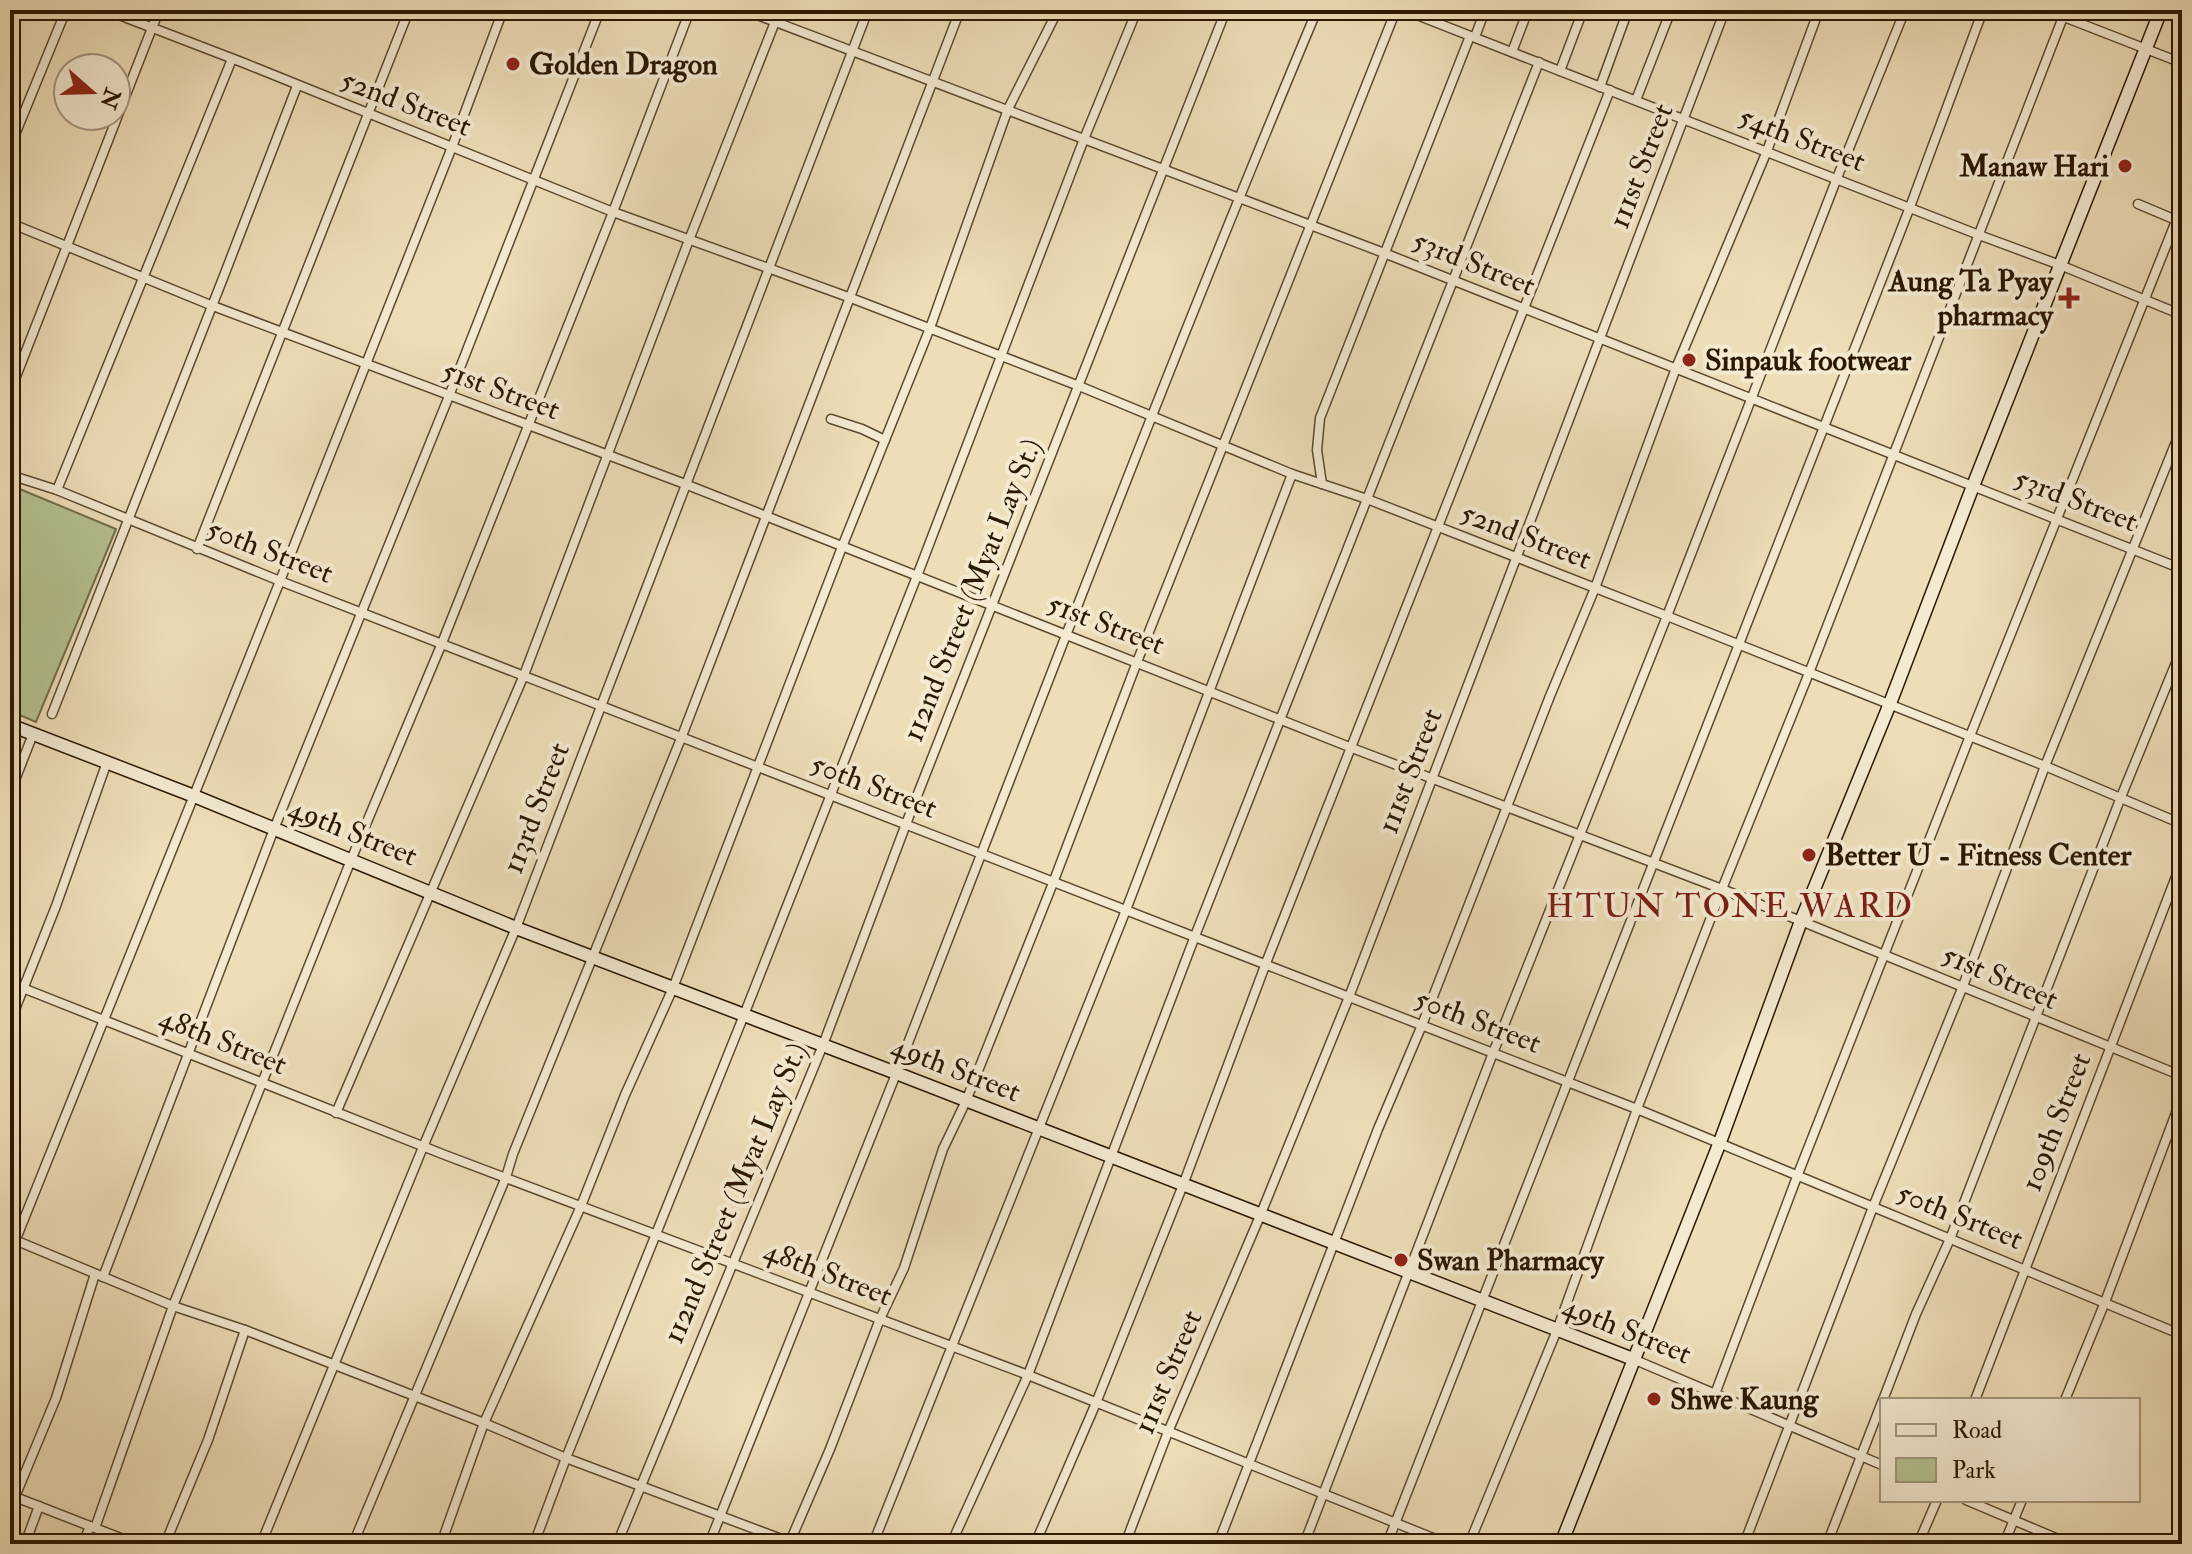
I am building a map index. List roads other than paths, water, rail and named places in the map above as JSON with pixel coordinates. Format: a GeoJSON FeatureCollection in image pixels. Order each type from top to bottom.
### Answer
{"type":"FeatureCollection","features":[{"type":"Feature","properties":{"kind":"main road"},"geometry":{"type":"LineString","coordinates":[[1561,1544],[1720,1142],[1801,921],[1889,706],[2159,15]]}},
{"type":"Feature","properties":{"kind":"main road","name":"49th Street"},"geometry":{"type":"LineString","coordinates":[[10,725],[194,796],[516,928],[1633,1359]]}},
{"type":"Feature","properties":{"kind":"street"},"geometry":{"type":"LineString","coordinates":[[10,147],[66,10]]}},
{"type":"Feature","properties":{"kind":"street","name":"52nd Street"},"geometry":{"type":"LineString","coordinates":[[106,10],[613,212],[930,328],[1292,474],[1367,499],[1667,616],[2045,766],[2182,824]]}},
{"type":"Feature","properties":{"kind":"street"},"geometry":{"type":"LineString","coordinates":[[10,392],[159,10]]}},
{"type":"Feature","properties":{"kind":"street"},"geometry":{"type":"LineString","coordinates":[[197,549],[409,10]]}},
{"type":"Feature","properties":{"kind":"street"},"geometry":{"type":"LineString","coordinates":[[10,1254],[13,1239],[105,1021],[452,147],[503,10]]}},
{"type":"Feature","properties":{"kind":"street"},"geometry":{"type":"LineString","coordinates":[[136,1544],[13,1496],[56,1398],[99,1275],[190,1053],[274,829],[449,396],[600,10]]}},
{"type":"Feature","properties":{"kind":"street"},"geometry":{"type":"LineString","coordinates":[[83,1544],[262,1081],[442,643],[690,10]]}},
{"type":"Feature","properties":{"kind":"street","name":"53rd Street"},"geometry":{"type":"LineString","coordinates":[[744,10],[1312,225],[2182,569]]}},
{"type":"Feature","properties":{"kind":"street","name":"113rd Street"},"geometry":{"type":"LineString","coordinates":[[423,1147],[516,928],[868,10]]}},
{"type":"Feature","properties":{"kind":"street"},"geometry":{"type":"LineString","coordinates":[[353,1544],[506,1177],[682,736],[960,10]]}},
{"type":"Feature","properties":{"kind":"street"},"geometry":{"type":"LineString","coordinates":[[441,1544],[484,1423],[581,1206],[625,1095],[673,988],[842,547],[930,328],[1008,109],[1058,10]]}},
{"type":"Feature","properties":{"kind":"street"},"geometry":{"type":"LineString","coordinates":[[534,1544],[1137,10]]}},
{"type":"Feature","properties":{"kind":"street","name":"112nd Street (Myat Lay St.)"},"geometry":{"type":"LineString","coordinates":[[617,1544],[823,1045],[991,605],[1226,10]]}},
{"type":"Feature","properties":{"kind":"street"},"geometry":{"type":"LineString","coordinates":[[709,1544],[1238,197],[1317,10]]}},
{"type":"Feature","properties":{"kind":"street"},"geometry":{"type":"LineString","coordinates":[[13,1239],[173,1306],[245,1330],[790,1543],[880,1319],[904,1268],[943,1149],[966,1101],[1053,883],[1137,662],[1396,10]]}},
{"type":"Feature","properties":{"kind":"street","name":"54th Street"},"geometry":{"type":"LineString","coordinates":[[1404,10],[2182,315]]}},
{"type":"Feature","properties":{"kind":"street"},"geometry":{"type":"LineString","coordinates":[[1435,22],[1440,10]]}},
{"type":"Feature","properties":{"kind":"street"},"geometry":{"type":"LineString","coordinates":[[1322,484],[1317,450],[1320,418],[1384,253],[1485,10]]}},
{"type":"Feature","properties":{"kind":"street"},"geometry":{"type":"LineString","coordinates":[[1512,52],[1528,10]]}},
{"type":"Feature","properties":{"kind":"street"},"geometry":{"type":"LineString","coordinates":[[1560,71],[1583,10]]}},
{"type":"Feature","properties":{"kind":"street"},"geometry":{"type":"LineString","coordinates":[[1600,87],[1628,10]]}},
{"type":"Feature","properties":{"kind":"street"},"geometry":{"type":"LineString","coordinates":[[1636,100],[1671,10]]}},
{"type":"Feature","properties":{"kind":"street","name":"111st Street"},"geometry":{"type":"LineString","coordinates":[[1125,1544],[1168,1432],[1349,997],[1725,10]]}},
{"type":"Feature","properties":{"kind":"street"},"geometry":{"type":"LineString","coordinates":[[1218,1544],[1378,1129],[1595,588],[1676,368],[1767,151],[1819,10]]}},
{"type":"Feature","properties":{"kind":"street"},"geometry":{"type":"LineString","coordinates":[[1304,1544],[1579,833],[1905,10]]}},
{"type":"Feature","properties":{"kind":"street"},"geometry":{"type":"LineString","coordinates":[[1387,1544],[1910,207],[1983,10]]}},
{"type":"Feature","properties":{"kind":"street"},"geometry":{"type":"LineString","coordinates":[[2046,10],[2182,63]]}},
{"type":"Feature","properties":{"kind":"street"},"geometry":{"type":"LineString","coordinates":[[1469,1544],[1557,1330],[1637,1109],[2063,17]]}},
{"type":"Feature","properties":{"kind":"street"},"geometry":{"type":"LineString","coordinates":[[336,1113],[524,675],[775,22]]}},
{"type":"Feature","properties":{"kind":"street"},"geometry":{"type":"LineString","coordinates":[[57,490],[232,59]]}},
{"type":"Feature","properties":{"kind":"street"},"geometry":{"type":"LineString","coordinates":[[951,1544],[1028,1375],[1195,936],[1539,62]]}},
{"type":"Feature","properties":{"kind":"street"},"geometry":{"type":"LineString","coordinates":[[52,714],[297,86]]}},
{"type":"Feature","properties":{"kind":"street"},"geometry":{"type":"LineString","coordinates":[[1035,1544],[1096,1403],[1183,1185],[1266,963],[1610,90]]}},
{"type":"Feature","properties":{"kind":"street"},"geometry":{"type":"LineString","coordinates":[[2138,204],[2176,220]]}},
{"type":"Feature","properties":{"kind":"street"},"geometry":{"type":"LineString","coordinates":[[1715,1394],[1970,736],[2182,206]]}},
{"type":"Feature","properties":{"kind":"street","name":"51st Street"},"geometry":{"type":"LineString","coordinates":[[10,223],[282,333],[685,484],[1352,748],[1722,889],[2182,1076]]}},
{"type":"Feature","properties":{"kind":"street"},"geometry":{"type":"LineString","coordinates":[[831,419],[885,440]]}},
{"type":"Feature","properties":{"kind":"street"},"geometry":{"type":"LineString","coordinates":[[1744,1544],[1873,1207],[1963,986],[2045,766],[2182,427]]}},
{"type":"Feature","properties":{"kind":"street"},"geometry":{"type":"LineString","coordinates":[[873,1544],[1126,910],[1292,474]]}},
{"type":"Feature","properties":{"kind":"street","name":"50th Street"},"geometry":{"type":"LineString","coordinates":[[10,475],[57,490],[197,549],[1720,1142]]}},
{"type":"Feature","properties":{"kind":"street"},"geometry":{"type":"LineString","coordinates":[[1883,1398],[1950,1239],[2182,648]]}},
{"type":"Feature","properties":{"kind":"street"},"geometry":{"type":"LineString","coordinates":[[10,793],[33,734]]}},
{"type":"Feature","properties":{"kind":"street"},"geometry":{"type":"LineString","coordinates":[[10,1022],[107,762]]}},
{"type":"Feature","properties":{"kind":"street","name":"109th Street"},"geometry":{"type":"LineString","coordinates":[[1976,1398],[2182,861]]}},
{"type":"Feature","properties":{"kind":"street","name":"48th Street"},"geometry":{"type":"LineString","coordinates":[[10,983],[423,1147],[1028,1375],[1448,1544]]}},
{"type":"Feature","properties":{"kind":"street"},"geometry":{"type":"LineString","coordinates":[[2066,1398],[2182,1097]]}},
{"type":"Feature","properties":{"kind":"street","name":"50th Srteet"},"geometry":{"type":"LineString","coordinates":[[1720,1142],[2179,1334]]}},
{"type":"Feature","properties":{"kind":"street"},"geometry":{"type":"LineString","coordinates":[[261,1544],[423,1147]]}},
{"type":"Feature","properties":{"kind":"street"},"geometry":{"type":"LineString","coordinates":[[2179,1334],[2182,1315]]}},
{"type":"Feature","properties":{"kind":"street"},"geometry":{"type":"LineString","coordinates":[[165,1544],[208,1440],[245,1330]]}},
{"type":"Feature","properties":{"kind":"street","name":"49th Street"},"geometry":{"type":"LineString","coordinates":[[1633,1359],[1880,1464]]}},
{"type":"Feature","properties":{"kind":"street"},"geometry":{"type":"LineString","coordinates":[[1827,1544],[1880,1406]]}},
{"type":"Feature","properties":{"kind":"street"},"geometry":{"type":"LineString","coordinates":[[1918,1544],[1936,1502]]}},
{"type":"Feature","properties":{"kind":"street"},"geometry":{"type":"LineString","coordinates":[[1971,1502],[2070,1544]]}},
{"type":"Feature","properties":{"kind":"street"},"geometry":{"type":"LineString","coordinates":[[2004,1544],[2021,1502]]}},
{"type":"Feature","properties":{"kind":"street"},"geometry":{"type":"LineString","coordinates":[[25,1544],[39,1506]]}},
{"type":"Feature","properties":{"kind":"place","name":"Golden Dragon"},"geometry":{"type":"Point","coordinates":[513,64]}},
{"type":"Feature","properties":{"kind":"place","name":"Manaw Hari"},"geometry":{"type":"Point","coordinates":[2125,166]}},
{"type":"Feature","properties":{"kind":"place","name":"Aung Ta Pyay pharmacy"},"geometry":{"type":"Point","coordinates":[2069,298]}},
{"type":"Feature","properties":{"kind":"place","name":"Sinpauk footwear"},"geometry":{"type":"Point","coordinates":[1689,360]}},
{"type":"Feature","properties":{"kind":"place","name":"Better U - Fitness Center"},"geometry":{"type":"Point","coordinates":[1809,855]}},
{"type":"Feature","properties":{"kind":"place","name":"Swan Pharmacy"},"geometry":{"type":"Point","coordinates":[1401,1260]}},
{"type":"Feature","properties":{"kind":"place","name":"Shwe Kaung"},"geometry":{"type":"Point","coordinates":[1654,1399]}},
{"type":"Feature","properties":{"kind":"district","name":"HTUN TONE WARD"},"geometry":{"type":"Point","coordinates":[1730,906]}}]}
